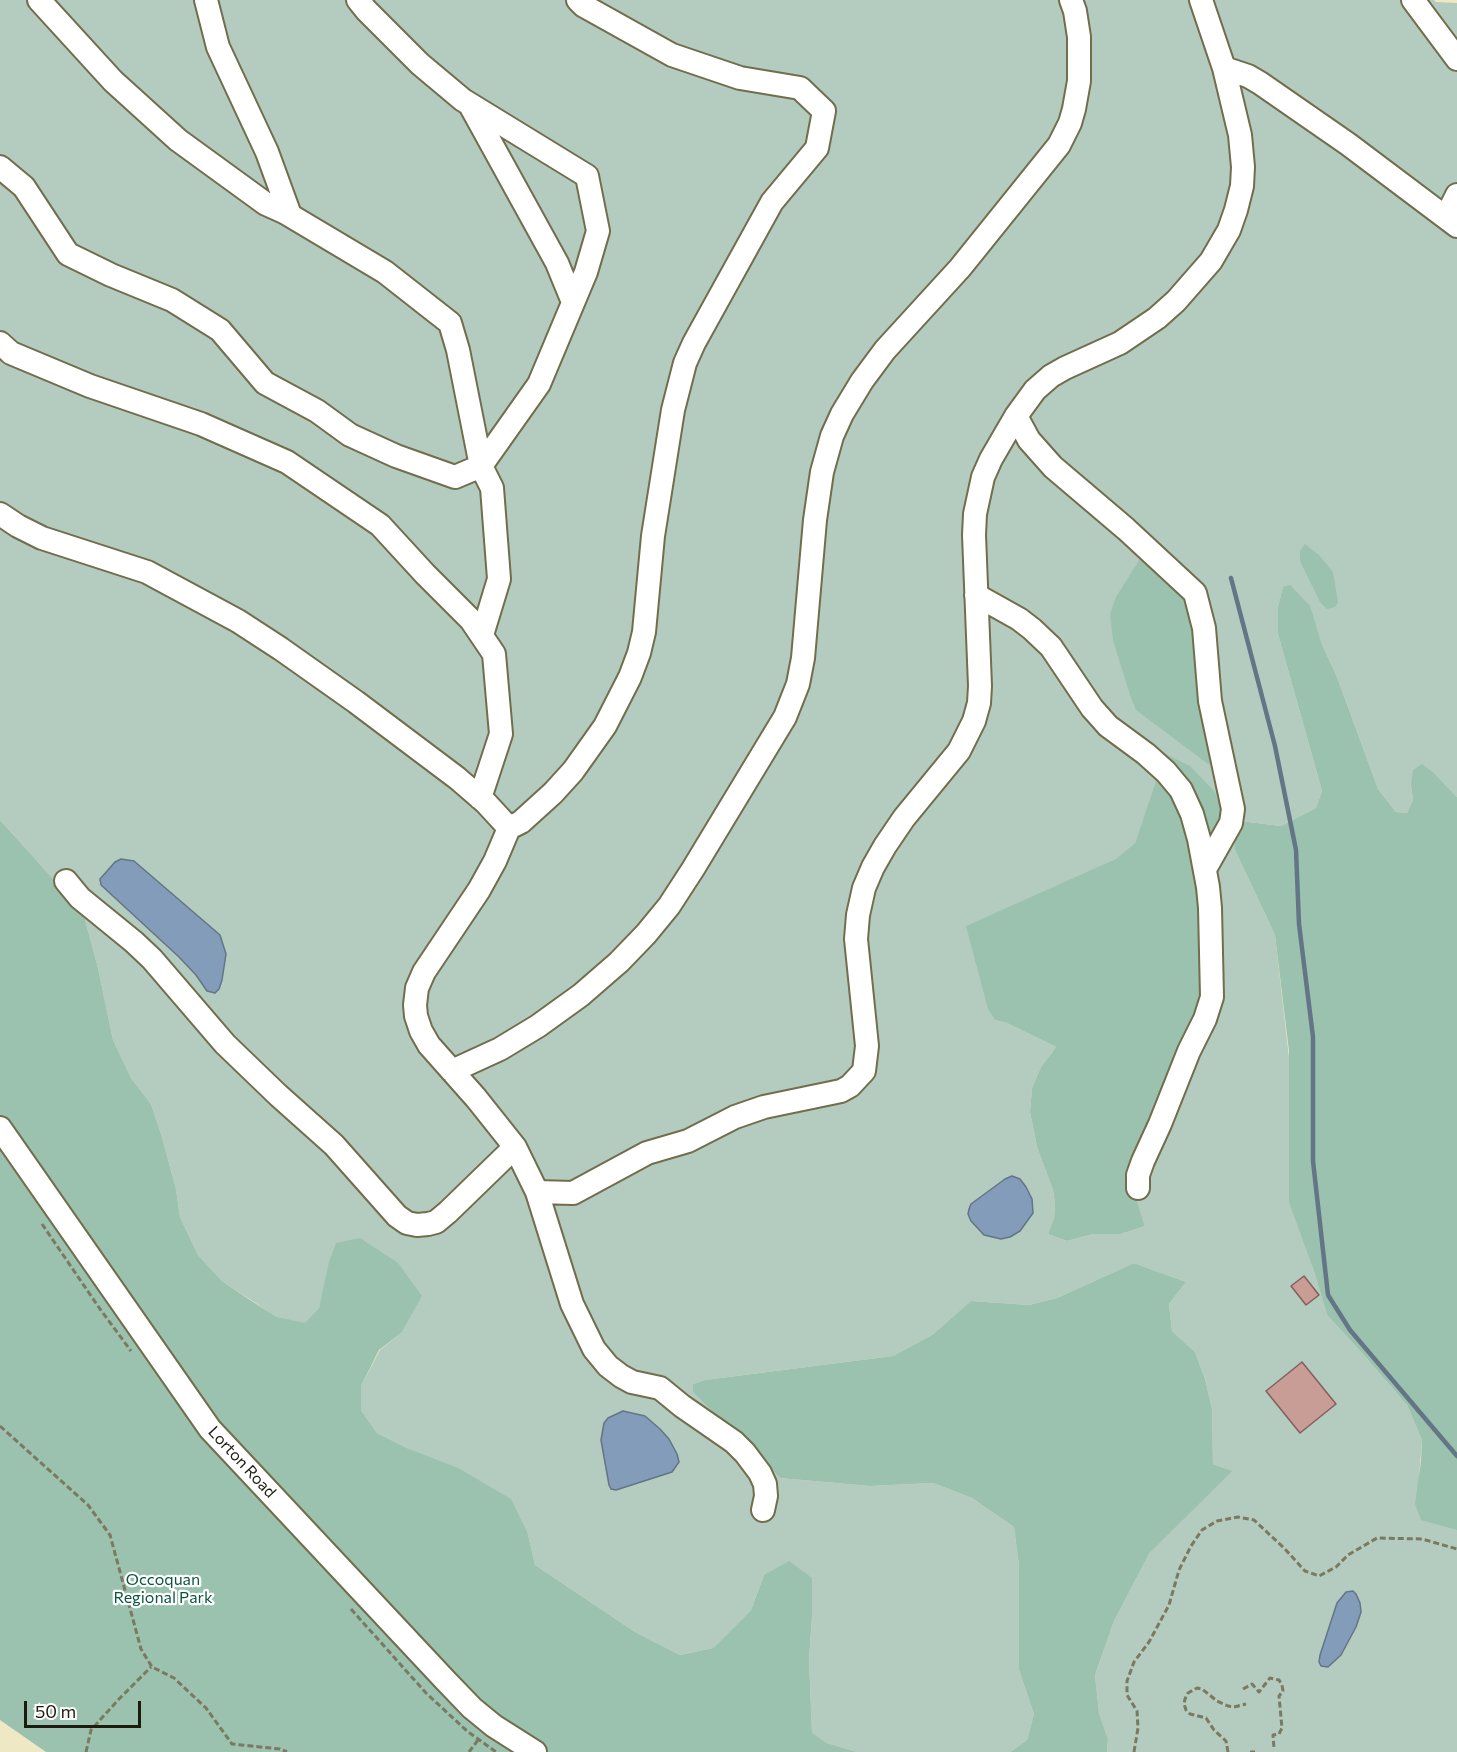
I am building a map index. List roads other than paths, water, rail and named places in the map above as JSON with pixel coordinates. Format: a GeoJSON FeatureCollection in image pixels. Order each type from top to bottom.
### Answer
{"type":"FeatureCollection","features":[{"type":"Feature","properties":{"kind":"street"},"geometry":{"type":"LineString","coordinates":[[39,0],[113,81],[178,140],[266,204],[290,215],[385,272],[450,323],[458,350],[481,466],[492,488],[499,579],[482,635]]}},
{"type":"Feature","properties":{"kind":"street"},"geometry":{"type":"LineString","coordinates":[[206,0],[218,47],[267,152],[290,215]]}},
{"type":"Feature","properties":{"kind":"street"},"geometry":{"type":"LineString","coordinates":[[0,168],[24,187],[68,254],[111,275],[172,300],[220,330],[265,383],[317,411],[350,435],[396,456],[455,477],[481,466],[539,384],[586,272],[598,231],[587,176],[469,104],[420,64],[358,0]]}},
{"type":"Feature","properties":{"kind":"street"},"geometry":{"type":"LineString","coordinates":[[578,0],[584,6],[672,55],[740,78],[800,88],[824,111],[817,148],[772,202],[694,343],[680,380],[652,536],[644,632],[630,677],[605,726],[573,771],[521,822],[509,828],[479,890],[429,964],[417,988],[416,1016],[429,1045],[482,1105],[515,1148],[537,1192],[572,1304],[594,1349],[608,1366],[621,1376],[632,1382],[660,1388],[746,1453],[765,1484],[766,1496],[763,1510]]}},
{"type":"Feature","properties":{"kind":"street"},"geometry":{"type":"LineString","coordinates":[[452,1071],[500,1049],[538,1026],[581,995],[619,962],[646,934],[669,906],[693,869],[785,717],[798,684],[803,658],[815,520],[822,472],[832,436],[862,381],[885,350],[946,284],[1059,145],[1072,116],[1078,87],[1079,37],[1071,0]]}},
{"type":"Feature","properties":{"kind":"street"},"geometry":{"type":"LineString","coordinates":[[537,1192],[573,1192],[647,1153],[688,1141],[735,1116],[764,1107],[841,1091],[850,1086],[864,1071],[867,1046],[856,939],[864,888],[885,846],[919,798],[960,751],[974,721],[979,703],[974,535],[978,495],[983,477],[1016,416],[1035,390],[1051,376],[1065,368],[1120,343],[1157,318],[1176,301],[1211,261],[1220,247],[1236,210],[1242,186],[1240,135],[1224,68],[1201,0]]}},
{"type":"Feature","properties":{"kind":"street"},"geometry":{"type":"LineString","coordinates":[[1413,0],[1457,59]]}},
{"type":"Feature","properties":{"kind":"street"},"geometry":{"type":"LineString","coordinates":[[1224,68],[1248,76],[1260,83],[1348,144],[1452,222],[1457,195]]}},
{"type":"Feature","properties":{"kind":"street"},"geometry":{"type":"LineString","coordinates":[[469,104],[557,263],[573,302]]}},
{"type":"Feature","properties":{"kind":"street"},"geometry":{"type":"LineString","coordinates":[[0,343],[11,353],[90,387],[201,424],[287,462],[380,525],[471,620],[494,654],[501,734],[480,798]]}},
{"type":"Feature","properties":{"kind":"street"},"geometry":{"type":"LineString","coordinates":[[1016,416],[1029,440],[1046,460],[1195,593],[1204,628],[1210,702],[1233,809],[1231,823],[1205,869]]}},
{"type":"Feature","properties":{"kind":"street"},"geometry":{"type":"LineString","coordinates":[[0,514],[42,538],[147,572],[238,621],[356,702],[457,778],[509,828]]}},
{"type":"Feature","properties":{"kind":"street"},"geometry":{"type":"LineString","coordinates":[[975,595],[1019,620],[1044,639],[1063,663],[1092,708],[1108,726],[1146,754],[1181,790],[1192,814],[1199,839],[1210,908],[1212,997],[1205,1019],[1189,1050],[1143,1161],[1138,1175],[1138,1188]]}},
{"type":"Feature","properties":{"kind":"street"},"geometry":{"type":"LineString","coordinates":[[66,881],[80,898],[152,959],[225,1044],[334,1145],[397,1216],[407,1222],[417,1225],[436,1222],[515,1148]]}},
{"type":"Feature","properties":{"kind":"street","name":"Lorton Road"},"geometry":{"type":"LineString","coordinates":[[0,1128],[210,1429],[465,1701],[494,1726],[535,1752]]}},
{"type":"Feature","properties":{"kind":"water"},"geometry":{"type":"Polygon","coordinates":[[[121,859],[134,861],[220,935],[226,954],[222,980],[215,993],[207,991],[179,957],[101,885],[100,879],[115,862],[121,859]]]}},
{"type":"Feature","properties":{"kind":"water"},"geometry":{"type":"Polygon","coordinates":[[[1012,1176],[1020,1179],[1026,1187],[1032,1199],[1033,1213],[1020,1231],[1010,1237],[1001,1239],[984,1235],[971,1221],[968,1214],[971,1204],[1012,1176]]]}},
{"type":"Feature","properties":{"kind":"water"},"geometry":{"type":"Polygon","coordinates":[[[623,1411],[645,1416],[660,1429],[669,1439],[679,1462],[672,1472],[616,1490],[611,1489],[609,1485],[601,1440],[604,1423],[608,1418],[623,1411]]]}},
{"type":"Feature","properties":{"kind":"water"},"geometry":{"type":"Polygon","coordinates":[[[1353,1591],[1360,1603],[1361,1612],[1356,1627],[1341,1655],[1328,1667],[1321,1666],[1320,1655],[1337,1603],[1346,1592],[1353,1591]]]}},
{"type":"Feature","properties":{"kind":"waterway"},"geometry":{"type":"LineString","coordinates":[[1231,578],[1275,746],[1296,850],[1299,924],[1313,1037],[1313,1161],[1328,1295],[1350,1330],[1457,1456]]}},
{"type":"Feature","properties":{"kind":"park label","name":"Occoquan Regional Park"},"geometry":{"type":"Point","coordinates":[163,1589]}}]}
